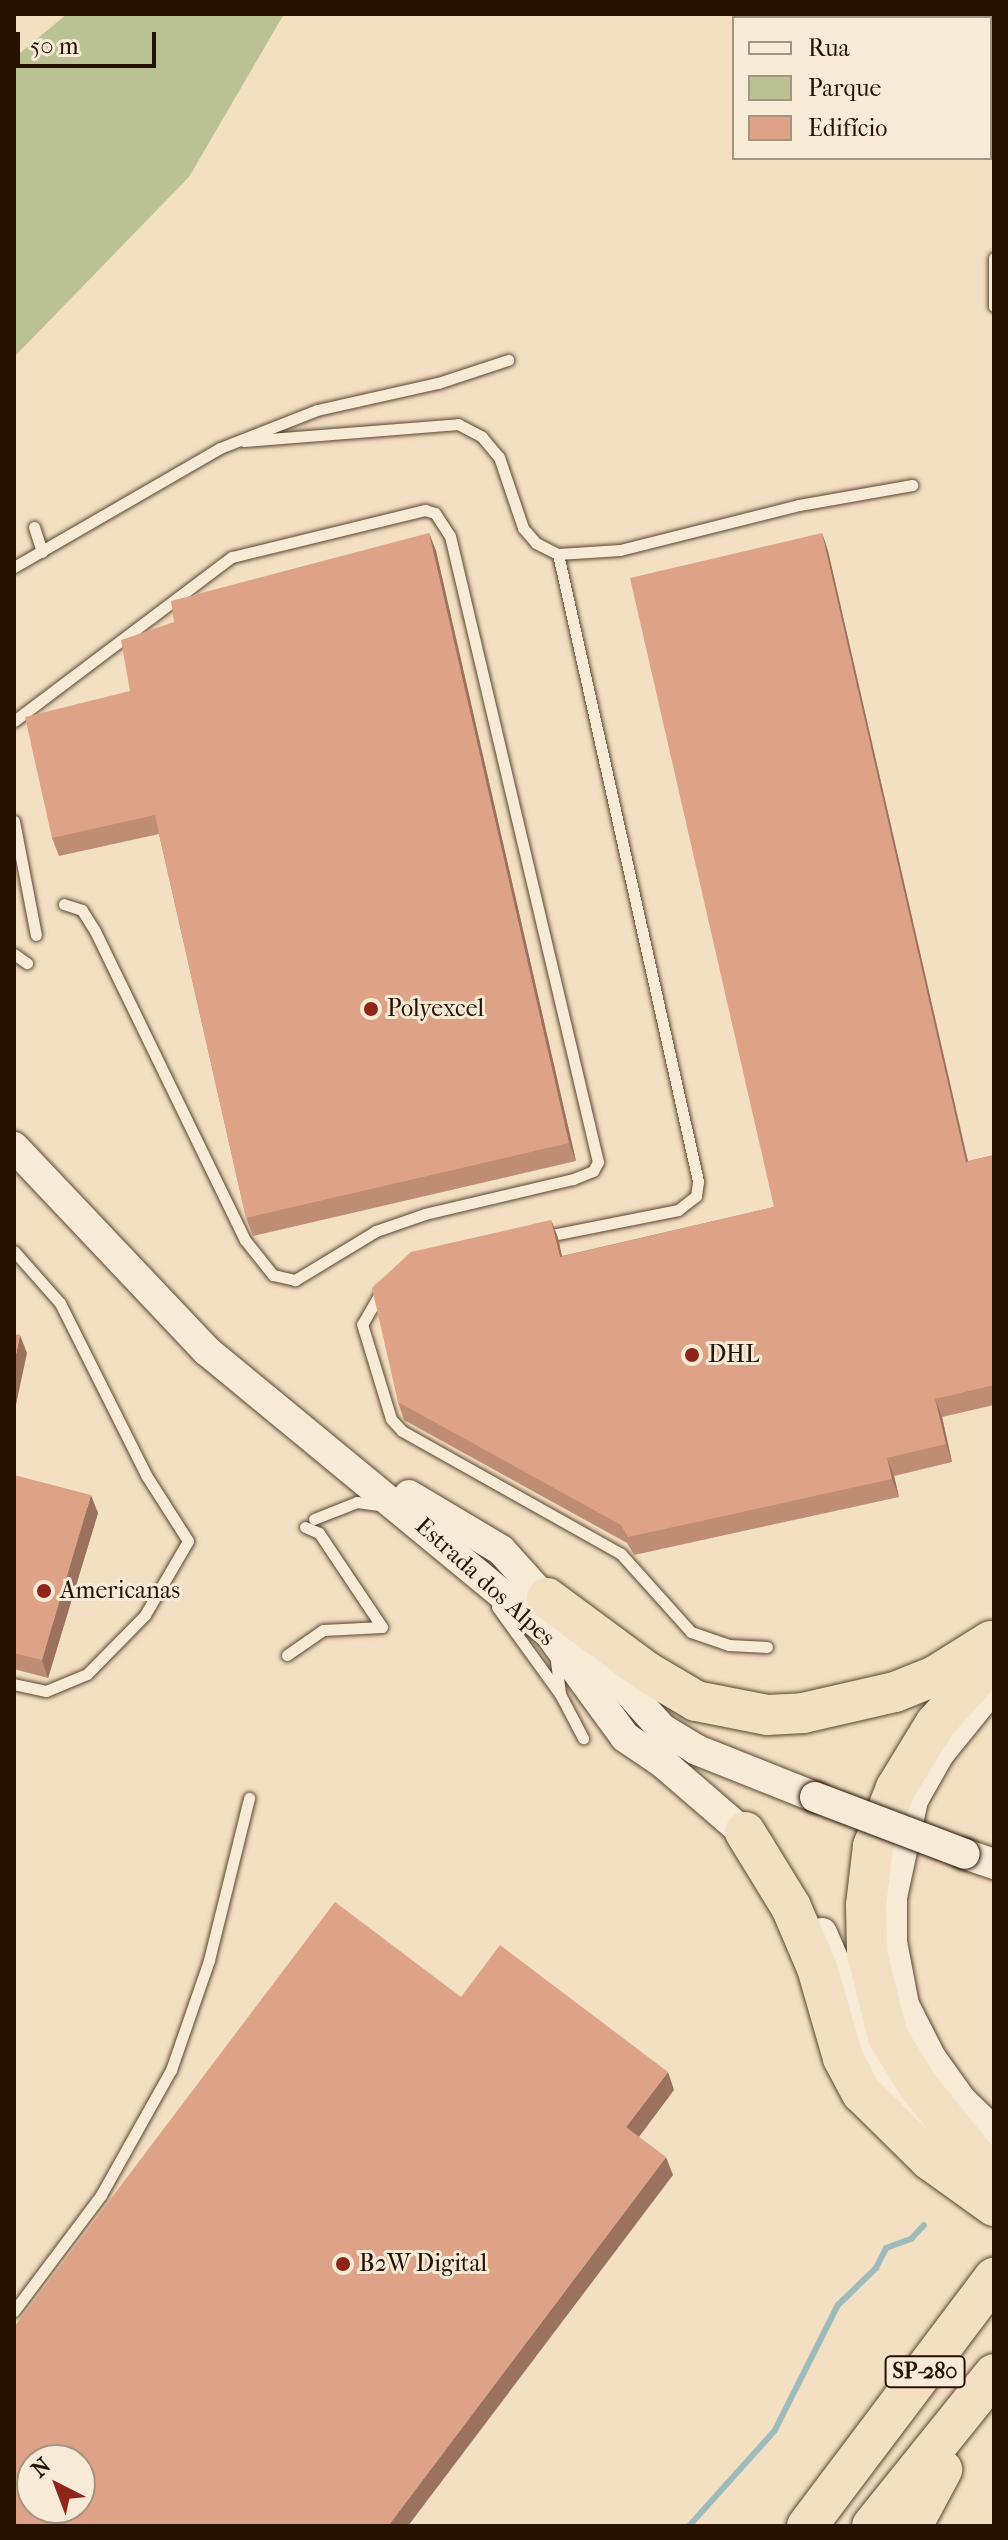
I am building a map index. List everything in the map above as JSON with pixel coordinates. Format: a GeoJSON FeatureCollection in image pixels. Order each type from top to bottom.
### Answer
{"type":"FeatureCollection","features":[{"type":"Feature","properties":{"kind":"highway"},"geometry":{"type":"LineString","coordinates":[[548,1616],[696,1701],[767,1715],[830,1708],[895,1692],[935,1676],[994,1638]]}},
{"type":"Feature","properties":{"kind":"highway"},"geometry":{"type":"LineString","coordinates":[[992,2171],[919,2087],[888,2037],[867,1953],[866,1905],[873,1846],[896,1788],[935,1724],[994,1658]]}},
{"type":"Feature","properties":{"kind":"highway"},"geometry":{"type":"LineString","coordinates":[[745,1832],[791,1907],[817,1968],[843,2058],[862,2093],[930,2160],[992,2171]]}},
{"type":"Feature","properties":{"kind":"highway","name":"SP-280"},"geometry":{"type":"LineString","coordinates":[[807,2526],[994,2278]]}},
{"type":"Feature","properties":{"kind":"highway"},"geometry":{"type":"LineString","coordinates":[[912,2526],[994,2375]]}},
{"type":"Feature","properties":{"kind":"highway","name":"SP-280"},"geometry":{"type":"LineString","coordinates":[[872,2526],[994,2375]]}},
{"type":"Feature","properties":{"kind":"main road"},"geometry":{"type":"LineString","coordinates":[[14,1147],[207,1351],[329,1446],[501,1550],[548,1616],[661,1728],[697,1750],[994,1864]]}},
{"type":"Feature","properties":{"kind":"main road","name":"Estrada dos Alpes"},"geometry":{"type":"LineString","coordinates":[[548,1616],[625,1737],[745,1832]]}},
{"type":"Feature","properties":{"kind":"main road"},"geometry":{"type":"LineString","coordinates":[[992,2171],[961,2100],[931,2058],[904,2005],[892,1942],[892,1897],[913,1800],[939,1754],[994,1686]]}},
{"type":"Feature","properties":{"kind":"lane"},"geometry":{"type":"LineString","coordinates":[[994,258],[994,306]]}},
{"type":"Feature","properties":{"kind":"lane"},"geometry":{"type":"LineString","coordinates":[[14,567],[197,459],[317,410],[438,383],[508,360]]}},
{"type":"Feature","properties":{"kind":"lane"},"geometry":{"type":"LineString","coordinates":[[244,441],[458,424],[482,437],[499,457],[523,528],[536,543],[558,554],[620,550],[799,505],[912,485]]}},
{"type":"Feature","properties":{"kind":"lane"},"geometry":{"type":"LineString","coordinates":[[14,721],[232,557],[425,510],[435,513],[450,536],[598,1162],[593,1171],[573,1179],[425,1214],[376,1231],[295,1280],[273,1275],[245,1240],[95,931],[82,910],[64,904]]}},
{"type":"Feature","properties":{"kind":"lane"},"geometry":{"type":"LineString","coordinates":[[34,527],[42,552]]}},
{"type":"Feature","properties":{"kind":"lane"},"geometry":{"type":"LineString","coordinates":[[521,1241],[678,1210],[696,1196],[698,1181],[558,554]]}},
{"type":"Feature","properties":{"kind":"lane"},"geometry":{"type":"LineString","coordinates":[[14,821],[36,935]]}},
{"type":"Feature","properties":{"kind":"lane"},"geometry":{"type":"LineString","coordinates":[[14,901],[29,899]]}},
{"type":"Feature","properties":{"kind":"lane"},"geometry":{"type":"LineString","coordinates":[[14,954],[27,963]]}},
{"type":"Feature","properties":{"kind":"lane"},"geometry":{"type":"LineString","coordinates":[[14,1251],[60,1303],[146,1475],[188,1541],[145,1615],[87,1674],[46,1691],[14,1684]]}},
{"type":"Feature","properties":{"kind":"lane"},"geometry":{"type":"LineString","coordinates":[[396,1274],[377,1295],[362,1324],[391,1419],[402,1431],[621,1554],[691,1632],[729,1645],[767,1647]]}},
{"type":"Feature","properties":{"kind":"lane"},"geometry":{"type":"LineString","coordinates":[[287,1655],[323,1630],[382,1627],[310,1523],[357,1502],[374,1503],[401,1518],[475,1582],[530,1648],[560,1694],[583,1738]]}},
{"type":"Feature","properties":{"kind":"lane"},"geometry":{"type":"LineString","coordinates":[[548,1616],[560,1694]]}},
{"type":"Feature","properties":{"kind":"lane"},"geometry":{"type":"LineString","coordinates":[[14,2311],[101,2195],[171,2070],[209,1960],[249,1798]]}},
{"type":"Feature","properties":{"kind":"green space"},"geometry":{"type":"Polygon","coordinates":[[[67,14],[284,14],[189,177],[14,357],[14,58],[67,14]]]}},
{"type":"Feature","properties":{"kind":"building","name":"Polyexcel"},"geometry":{"type":"Polygon","coordinates":[[[429,533],[569,1143],[246,1218],[155,815],[52,838],[25,717],[130,691],[121,640],[174,622],[171,601],[429,533]]]}},
{"type":"Feature","properties":{"kind":"building"},"geometry":{"type":"Polygon","coordinates":[[[822,533],[966,1162],[994,1155],[994,1385],[935,1399],[946,1444],[887,1458],[892,1479],[628,1537],[621,1525],[398,1402],[372,1288],[411,1252],[551,1220],[560,1257],[774,1207],[630,578],[822,533]]]}},
{"type":"Feature","properties":{"kind":"building"},"geometry":{"type":"Polygon","coordinates":[[[14,1334],[20,1335],[14,1364],[14,1334]]]}},
{"type":"Feature","properties":{"kind":"building","name":"Americanas"},"geometry":{"type":"Polygon","coordinates":[[[14,1475],[91,1495],[42,1660],[14,1653],[14,1475]]]}},
{"type":"Feature","properties":{"kind":"building","name":"B2W Digital"},"geometry":{"type":"Polygon","coordinates":[[[335,1902],[461,1997],[500,1945],[668,2072],[626,2127],[666,2157],[388,2526],[14,2526],[14,2327],[335,1902]]]}},
{"type":"Feature","properties":{"kind":"waterway"},"geometry":{"type":"LineString","coordinates":[[689,2526],[775,2430],[838,2305],[876,2268],[886,2248],[911,2239],[924,2225]]}},
{"type":"Feature","properties":{"kind":"place","name":"Polyexcel"},"geometry":{"type":"Point","coordinates":[371,1009]}},
{"type":"Feature","properties":{"kind":"place","name":"DHL"},"geometry":{"type":"Point","coordinates":[692,1355]}},
{"type":"Feature","properties":{"kind":"place","name":"Americanas"},"geometry":{"type":"Point","coordinates":[44,1591]}},
{"type":"Feature","properties":{"kind":"place","name":"B2W Digital"},"geometry":{"type":"Point","coordinates":[343,2264]}}]}
